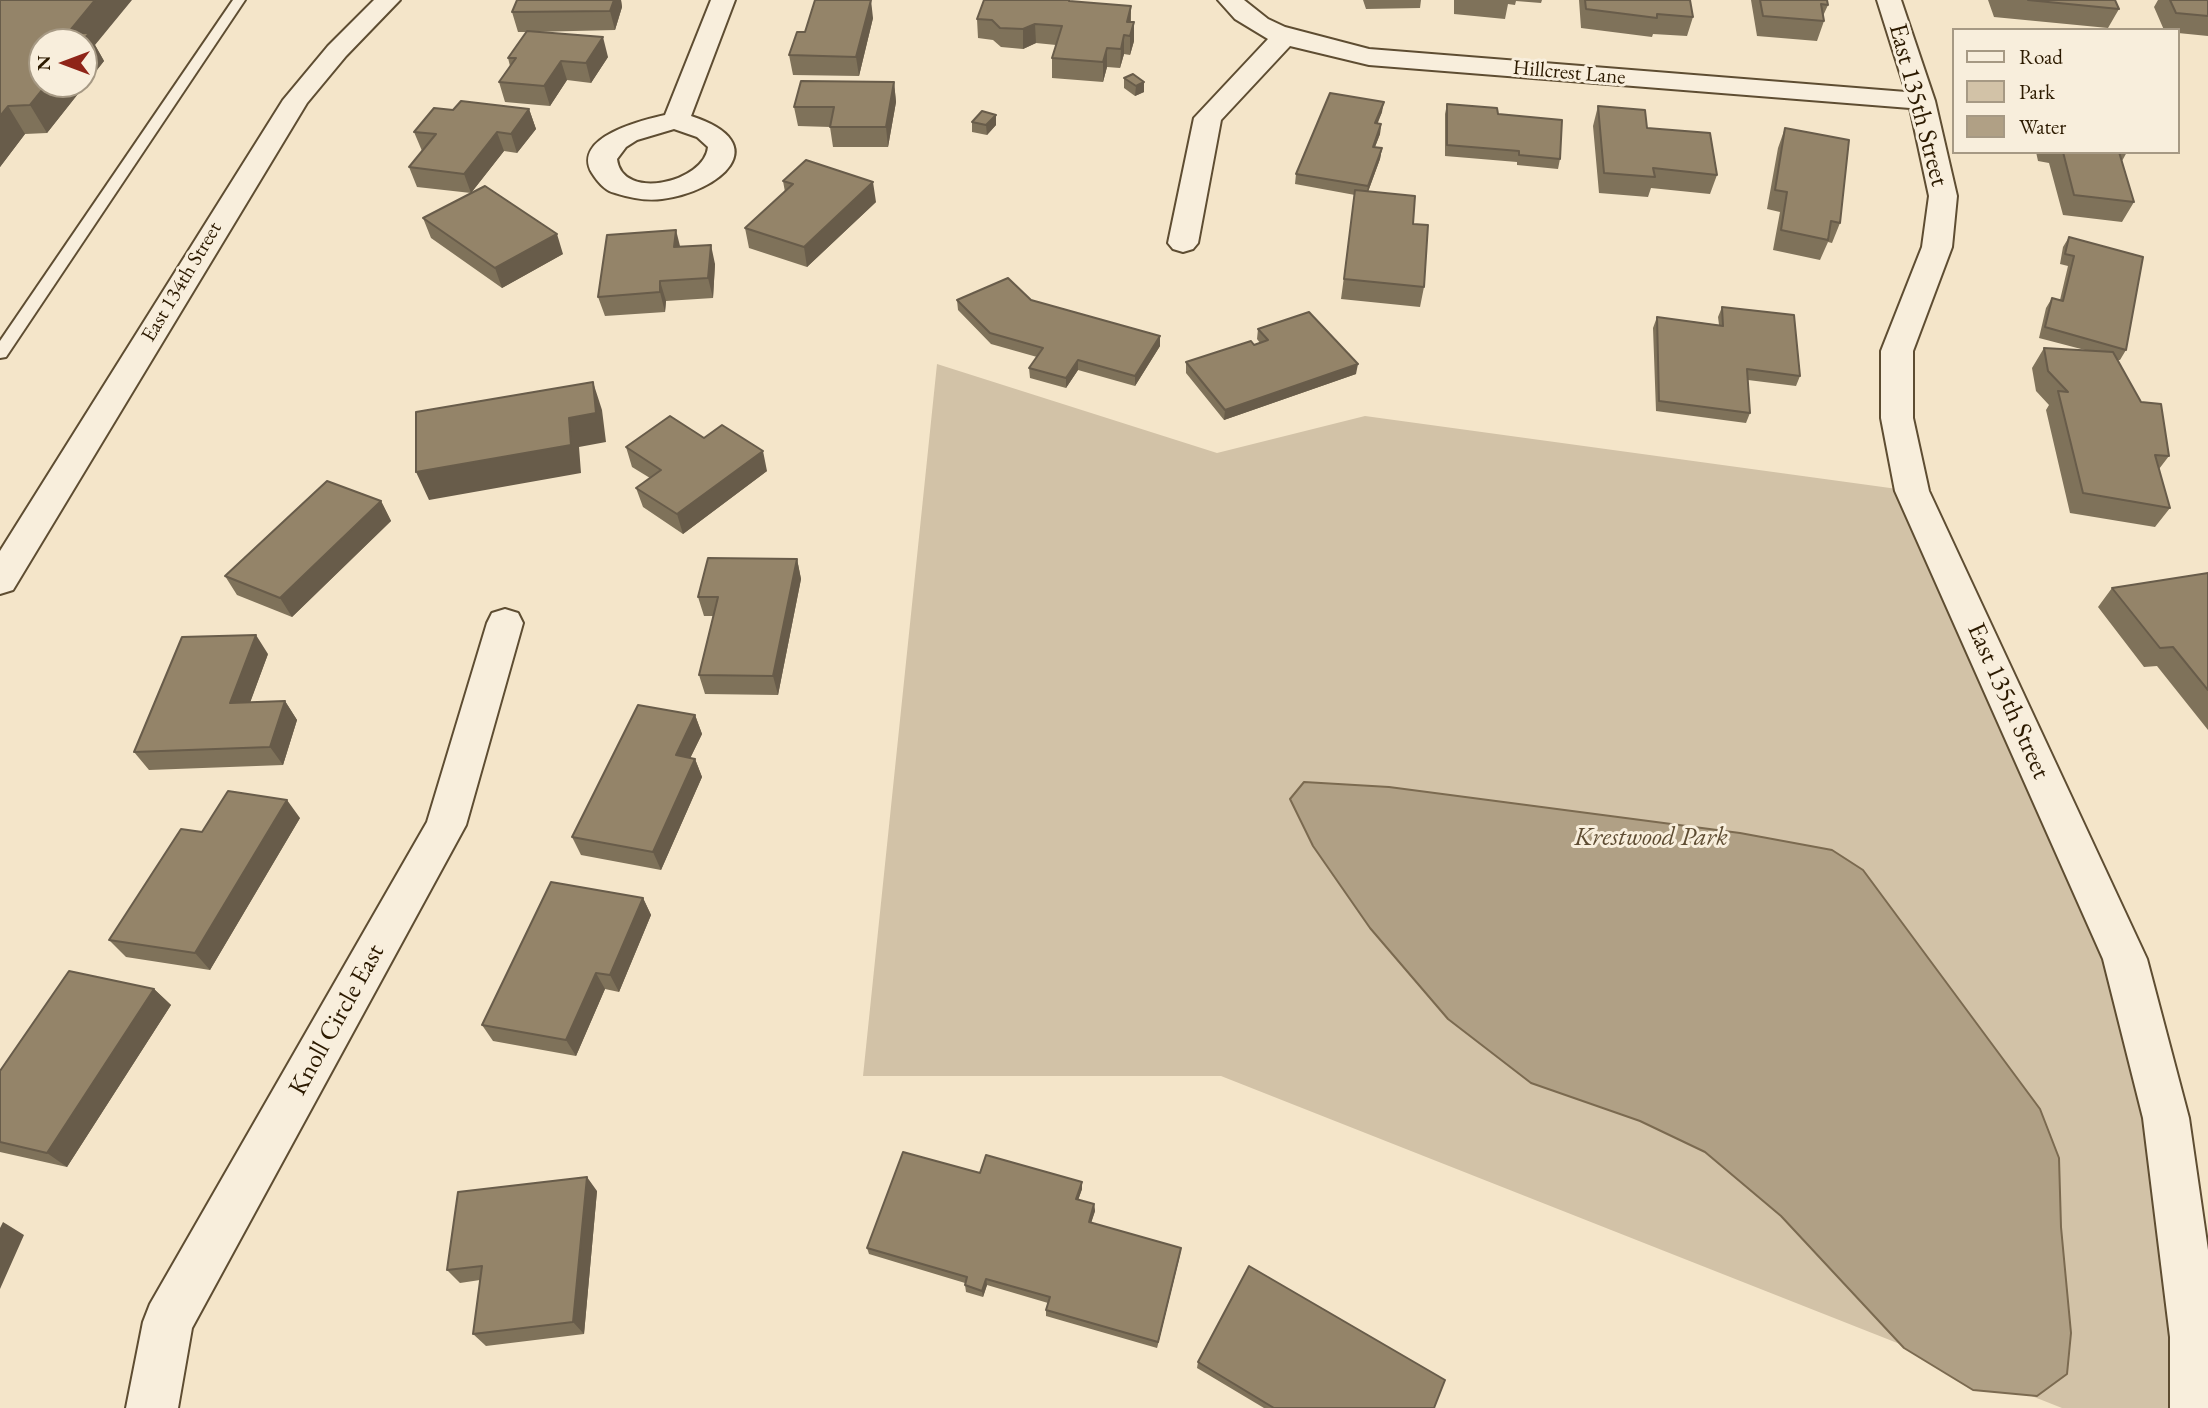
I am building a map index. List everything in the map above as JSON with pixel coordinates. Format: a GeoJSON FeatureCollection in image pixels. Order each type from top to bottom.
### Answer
{"type":"FeatureCollection","features":[{"type":"Feature","properties":{"kind":"street","name":"East 134th Street"},"geometry":{"type":"LineString","coordinates":[[0,581],[289,111],[337,51],[388,0]]}},
{"type":"Feature","properties":{"kind":"street"},"geometry":{"type":"LineString","coordinates":[[676,120],[723,0]]}},
{"type":"Feature","properties":{"kind":"street","name":"Hillcrest Lane"},"geometry":{"type":"LineString","coordinates":[[1230,0],[1240,12],[1284,37],[1370,57],[1922,101]]}},
{"type":"Feature","properties":{"kind":"street","name":"East 135th Street"},"geometry":{"type":"LineString","coordinates":[[1889,0],[1922,101],[1943,196],[1937,247],[1897,351],[1897,418],[1912,491],[2125,958],[2166,1118],[2195,1337],[2196,1408]]}},
{"type":"Feature","properties":{"kind":"street"},"geometry":{"type":"LineString","coordinates":[[1183,243],[1208,118],[1284,37]]}},
{"type":"Feature","properties":{"kind":"street","name":"Knoll Circle East"},"geometry":{"type":"LineString","coordinates":[[152,1408],[168,1322],[446,825],[505,623]]}},
{"type":"Feature","properties":{"kind":"lane"},"geometry":{"type":"LineString","coordinates":[[0,353],[239,0]]}},
{"type":"Feature","properties":{"kind":"green space","name":"Krestwood Park"},"geometry":{"type":"Polygon","coordinates":[[[937,364],[1217,453],[1365,416],[1912,491],[2125,959],[2196,1408],[2062,1408],[1221,1076],[863,1076],[937,364]]]}},
{"type":"Feature","properties":{"kind":"water"},"geometry":{"type":"Polygon","coordinates":[[[1304,782],[1389,787],[1740,833],[1832,850],[1863,870],[2040,1109],[2059,1158],[2061,1227],[2071,1333],[2067,1374],[2037,1396],[1973,1390],[1904,1348],[1781,1216],[1705,1152],[1640,1121],[1531,1083],[1448,1019],[1370,928],[1313,846],[1290,799],[1304,782]]]}},
{"type":"Feature","properties":{"kind":"building"},"geometry":{"type":"Polygon","coordinates":[[[0,0],[95,0],[72,28],[28,28],[28,98],[36,98],[30,105],[8,106],[0,116],[0,0]]]}},
{"type":"Feature","properties":{"kind":"building"},"geometry":{"type":"Polygon","coordinates":[[[517,0],[614,0],[610,11],[512,12],[517,0]]]}},
{"type":"Feature","properties":{"kind":"building"},"geometry":{"type":"Polygon","coordinates":[[[815,0],[871,0],[856,57],[789,55],[797,32],[805,32],[815,0]]]}},
{"type":"Feature","properties":{"kind":"building"},"geometry":{"type":"Polygon","coordinates":[[[984,0],[1069,0],[1131,6],[1127,22],[1134,22],[1130,36],[1124,35],[1121,49],[1107,48],[1103,62],[1052,58],[1062,26],[1035,24],[1023,29],[1000,28],[992,20],[977,19],[984,0]]]}},
{"type":"Feature","properties":{"kind":"building"},"geometry":{"type":"Polygon","coordinates":[[[1585,0],[1690,0],[1693,17],[1657,14],[1657,18],[1586,9],[1585,0]]]}},
{"type":"Feature","properties":{"kind":"building"},"geometry":{"type":"Polygon","coordinates":[[[1760,0],[1827,0],[1828,5],[1821,4],[1824,21],[1763,16],[1760,0]]]}},
{"type":"Feature","properties":{"kind":"building"},"geometry":{"type":"Polygon","coordinates":[[[2028,0],[2115,0],[2119,9],[2028,0]]]}},
{"type":"Feature","properties":{"kind":"building"},"geometry":{"type":"Polygon","coordinates":[[[2170,0],[2208,0],[2208,16],[2176,13],[2170,0]]]}},
{"type":"Feature","properties":{"kind":"building"},"geometry":{"type":"Polygon","coordinates":[[[527,31],[603,37],[586,63],[561,61],[544,86],[499,82],[516,58],[508,58],[527,31]]]}},
{"type":"Feature","properties":{"kind":"building"},"geometry":{"type":"Polygon","coordinates":[[[1133,74],[1144,82],[1136,86],[1124,78],[1133,74]]]}},
{"type":"Feature","properties":{"kind":"building"},"geometry":{"type":"Polygon","coordinates":[[[801,81],[894,82],[886,127],[830,127],[834,107],[794,107],[801,81]]]}},
{"type":"Feature","properties":{"kind":"building"},"geometry":{"type":"Polygon","coordinates":[[[1330,93],[1384,102],[1375,123],[1381,124],[1373,147],[1382,148],[1368,186],[1296,174],[1330,93]]]}},
{"type":"Feature","properties":{"kind":"building"},"geometry":{"type":"Polygon","coordinates":[[[461,101],[529,109],[511,134],[497,132],[464,174],[409,167],[436,134],[414,132],[434,108],[453,110],[461,101]]]}},
{"type":"Feature","properties":{"kind":"building"},"geometry":{"type":"Polygon","coordinates":[[[1447,104],[1497,108],[1498,114],[1562,120],[1560,159],[1519,155],[1519,151],[1447,145],[1447,104]]]}},
{"type":"Feature","properties":{"kind":"building"},"geometry":{"type":"Polygon","coordinates":[[[1598,106],[1645,110],[1647,128],[1710,133],[1717,175],[1653,168],[1655,177],[1604,173],[1598,106]]]}},
{"type":"Feature","properties":{"kind":"building"},"geometry":{"type":"Polygon","coordinates":[[[982,111],[996,115],[986,125],[972,122],[982,111]]]}},
{"type":"Feature","properties":{"kind":"building"},"geometry":{"type":"Polygon","coordinates":[[[1785,128],[1849,140],[1840,223],[1831,221],[1828,240],[1781,230],[1787,192],[1775,190],[1785,128]]]}},
{"type":"Feature","properties":{"kind":"building"},"geometry":{"type":"Polygon","coordinates":[[[2064,154],[2120,154],[2134,202],[2074,195],[2064,154]]]}},
{"type":"Feature","properties":{"kind":"building"},"geometry":{"type":"Polygon","coordinates":[[[806,160],[873,182],[804,247],[745,228],[793,184],[783,181],[806,160]]]}},
{"type":"Feature","properties":{"kind":"building"},"geometry":{"type":"Polygon","coordinates":[[[485,186],[557,234],[495,268],[423,218],[485,186]]]}},
{"type":"Feature","properties":{"kind":"building"},"geometry":{"type":"Polygon","coordinates":[[[1355,190],[1415,196],[1413,224],[1428,225],[1424,287],[1344,279],[1355,190]]]}},
{"type":"Feature","properties":{"kind":"building"},"geometry":{"type":"Polygon","coordinates":[[[676,230],[674,247],[711,245],[708,278],[660,281],[660,292],[598,297],[607,235],[676,230]]]}},
{"type":"Feature","properties":{"kind":"building"},"geometry":{"type":"Polygon","coordinates":[[[2069,237],[2143,257],[2126,350],[2045,327],[2052,298],[2063,301],[2074,256],[2065,254],[2069,237]]]}},
{"type":"Feature","properties":{"kind":"building"},"geometry":{"type":"Polygon","coordinates":[[[1008,278],[1031,300],[1160,336],[1135,376],[1078,360],[1066,378],[1029,368],[1043,348],[990,333],[957,300],[1008,278]]]}},
{"type":"Feature","properties":{"kind":"building"},"geometry":{"type":"Polygon","coordinates":[[[1722,307],[1794,315],[1800,376],[1747,369],[1750,413],[1659,401],[1657,317],[1723,326],[1722,307]]]}},
{"type":"Feature","properties":{"kind":"building"},"geometry":{"type":"Polygon","coordinates":[[[1309,312],[1358,364],[1225,410],[1186,362],[1251,341],[1254,345],[1268,340],[1258,329],[1309,312]]]}},
{"type":"Feature","properties":{"kind":"building"},"geometry":{"type":"Polygon","coordinates":[[[2044,348],[2113,352],[2141,402],[2161,404],[2169,456],[2155,455],[2170,508],[2083,493],[2058,391],[2068,392],[2048,371],[2044,348]]]}},
{"type":"Feature","properties":{"kind":"building"},"geometry":{"type":"Polygon","coordinates":[[[593,382],[596,413],[569,418],[571,445],[416,472],[416,412],[593,382]]]}},
{"type":"Feature","properties":{"kind":"building"},"geometry":{"type":"Polygon","coordinates":[[[670,416],[704,438],[722,425],[763,451],[677,514],[636,488],[661,470],[626,447],[670,416]]]}},
{"type":"Feature","properties":{"kind":"building"},"geometry":{"type":"Polygon","coordinates":[[[327,481],[381,501],[280,598],[225,576],[327,481]]]}},
{"type":"Feature","properties":{"kind":"building"},"geometry":{"type":"Polygon","coordinates":[[[708,558],[797,559],[773,676],[699,675],[718,597],[698,597],[708,558]]]}},
{"type":"Feature","properties":{"kind":"building"},"geometry":{"type":"Polygon","coordinates":[[[2208,573],[2208,690],[2173,647],[2160,648],[2112,588],[2208,573]]]}},
{"type":"Feature","properties":{"kind":"building"},"geometry":{"type":"Polygon","coordinates":[[[256,635],[230,703],[285,701],[270,747],[134,752],[182,637],[256,635]]]}},
{"type":"Feature","properties":{"kind":"building"},"geometry":{"type":"Polygon","coordinates":[[[638,705],[695,715],[676,755],[695,759],[653,852],[572,837],[638,705]]]}},
{"type":"Feature","properties":{"kind":"building"},"geometry":{"type":"Polygon","coordinates":[[[228,791],[287,800],[195,953],[109,940],[181,829],[202,832],[228,791]]]}},
{"type":"Feature","properties":{"kind":"building"},"geometry":{"type":"Polygon","coordinates":[[[551,882],[643,898],[610,975],[596,973],[566,1040],[482,1025],[551,882]]]}},
{"type":"Feature","properties":{"kind":"building"},"geometry":{"type":"Polygon","coordinates":[[[69,971],[154,989],[47,1153],[0,1142],[0,1071],[69,971]]]}},
{"type":"Feature","properties":{"kind":"building"},"geometry":{"type":"Polygon","coordinates":[[[903,1152],[980,1173],[986,1155],[1082,1182],[1076,1199],[1094,1204],[1089,1222],[1181,1248],[1158,1342],[1046,1310],[1050,1297],[986,1279],[982,1291],[965,1285],[967,1277],[867,1248],[903,1152]]]}},
{"type":"Feature","properties":{"kind":"building"},"geometry":{"type":"Polygon","coordinates":[[[587,1177],[573,1322],[473,1334],[482,1266],[447,1270],[458,1192],[587,1177]]]}},
{"type":"Feature","properties":{"kind":"building"},"geometry":{"type":"Polygon","coordinates":[[[1249,1266],[1445,1380],[1434,1408],[1274,1408],[1198,1362],[1249,1266]]]}}]}
